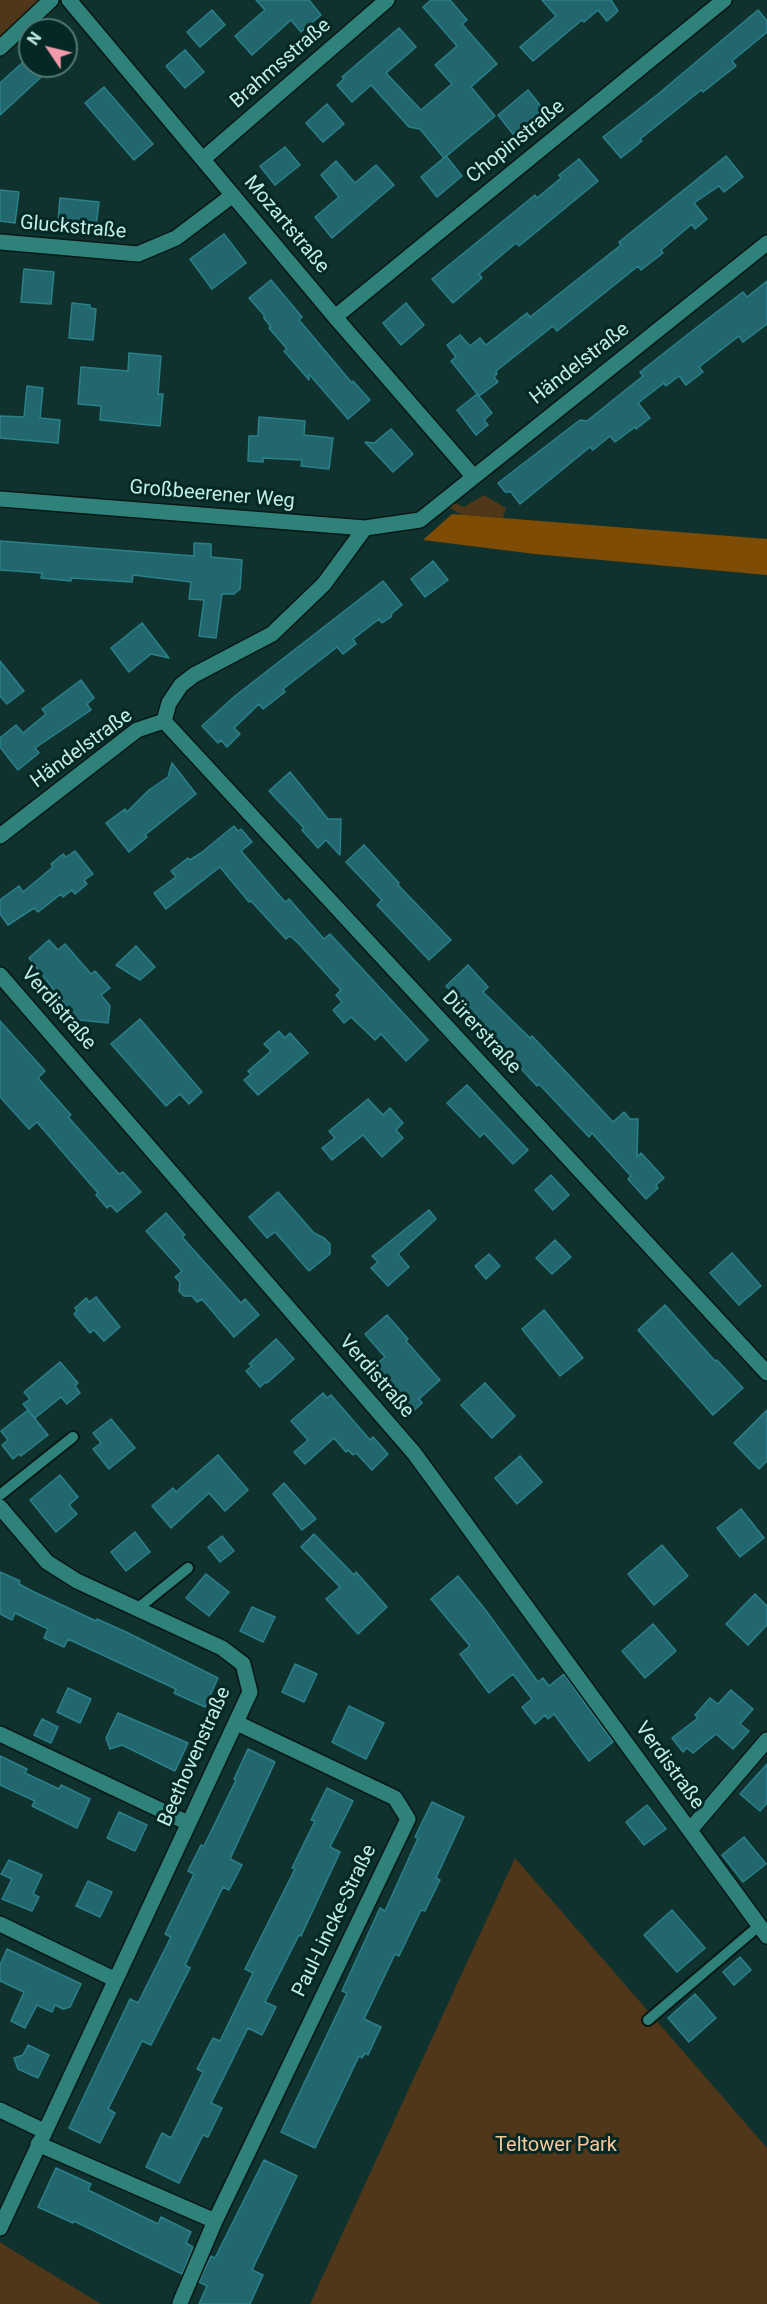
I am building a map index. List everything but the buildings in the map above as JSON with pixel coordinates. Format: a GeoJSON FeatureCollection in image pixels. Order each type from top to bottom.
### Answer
{"type":"FeatureCollection","features":[{"type":"Feature","properties":{"kind":"street"},"geometry":{"type":"LineString","coordinates":[[0,48],[51,0]]}},
{"type":"Feature","properties":{"kind":"street","name":"Mozartstraße"},"geometry":{"type":"LineString","coordinates":[[69,0],[336,318],[473,476]]}},
{"type":"Feature","properties":{"kind":"street","name":"Brahmsstraße"},"geometry":{"type":"LineString","coordinates":[[203,159],[387,0]]}},
{"type":"Feature","properties":{"kind":"street","name":"Chopinstraße"},"geometry":{"type":"LineString","coordinates":[[336,318],[724,0]]}},
{"type":"Feature","properties":{"kind":"street","name":"Gluckstraße"},"geometry":{"type":"LineString","coordinates":[[0,242],[138,254],[176,238],[233,195]]}},
{"type":"Feature","properties":{"kind":"street","name":"Händelstraße"},"geometry":{"type":"LineString","coordinates":[[420,520],[767,243]]}},
{"type":"Feature","properties":{"kind":"street","name":"Großbeerener Weg"},"geometry":{"type":"LineString","coordinates":[[0,499],[365,528],[420,520]]}},
{"type":"Feature","properties":{"kind":"street","name":"Händelstraße"},"geometry":{"type":"LineString","coordinates":[[0,836],[137,730],[164,721],[169,703],[182,685],[194,675],[272,634],[324,584],[365,528]]}},
{"type":"Feature","properties":{"kind":"street","name":"Dürerstraße"},"geometry":{"type":"LineString","coordinates":[[164,721],[767,1373]]}},
{"type":"Feature","properties":{"kind":"street","name":"Verdistraße"},"geometry":{"type":"LineString","coordinates":[[0,975],[414,1453],[763,1931]]}},
{"type":"Feature","properties":{"kind":"street","name":"Beethovenstraße"},"geometry":{"type":"LineString","coordinates":[[0,1507],[47,1562],[77,1581],[222,1648],[243,1664],[250,1692],[114,1979],[0,2228]]}},
{"type":"Feature","properties":{"kind":"street","name":"Paul-Lincke-Straße"},"geometry":{"type":"LineString","coordinates":[[180,2302],[215,2221],[408,1819],[395,1798],[237,1723]]}},
{"type":"Feature","properties":{"kind":"street"},"geometry":{"type":"LineString","coordinates":[[0,1734],[188,1823]]}},
{"type":"Feature","properties":{"kind":"street","name":"Verdistraße"},"geometry":{"type":"LineString","coordinates":[[690,1830],[767,1740]]}},
{"type":"Feature","properties":{"kind":"street"},"geometry":{"type":"LineString","coordinates":[[0,1924],[114,1979]]}},
{"type":"Feature","properties":{"kind":"street"},"geometry":{"type":"LineString","coordinates":[[0,2110],[41,2137],[215,2221]]}},
{"type":"Feature","properties":{"kind":"lane"},"geometry":{"type":"LineString","coordinates":[[0,1495],[73,1437]]}},
{"type":"Feature","properties":{"kind":"lane"},"geometry":{"type":"LineString","coordinates":[[137,1609],[188,1568]]}},
{"type":"Feature","properties":{"kind":"lane"},"geometry":{"type":"LineString","coordinates":[[648,2020],[763,1931]]}},
{"type":"Feature","properties":{"kind":"green space"},"geometry":{"type":"Polygon","coordinates":[[[0,0],[51,0],[32,18],[18,18],[18,31],[0,48],[0,0]]]}},
{"type":"Feature","properties":{"kind":"green space"},"geometry":{"type":"Polygon","coordinates":[[[484,495],[506,508],[503,518],[462,515],[445,505],[449,501],[464,507],[484,495]]]}},
{"type":"Feature","properties":{"kind":"green space","name":"Teltower Park"},"geometry":{"type":"Polygon","coordinates":[[[515,1858],[767,2148],[767,2304],[310,2304],[515,1858]]]}},
{"type":"Feature","properties":{"kind":"green space"},"geometry":{"type":"Polygon","coordinates":[[[0,2242],[9,2248],[101,2304],[0,2304],[0,2242]]]}},
{"type":"Feature","properties":{"kind":"shaded area"},"geometry":{"type":"Polygon","coordinates":[[[452,514],[767,539],[767,575],[535,554],[423,540],[452,514]]]}}]}
